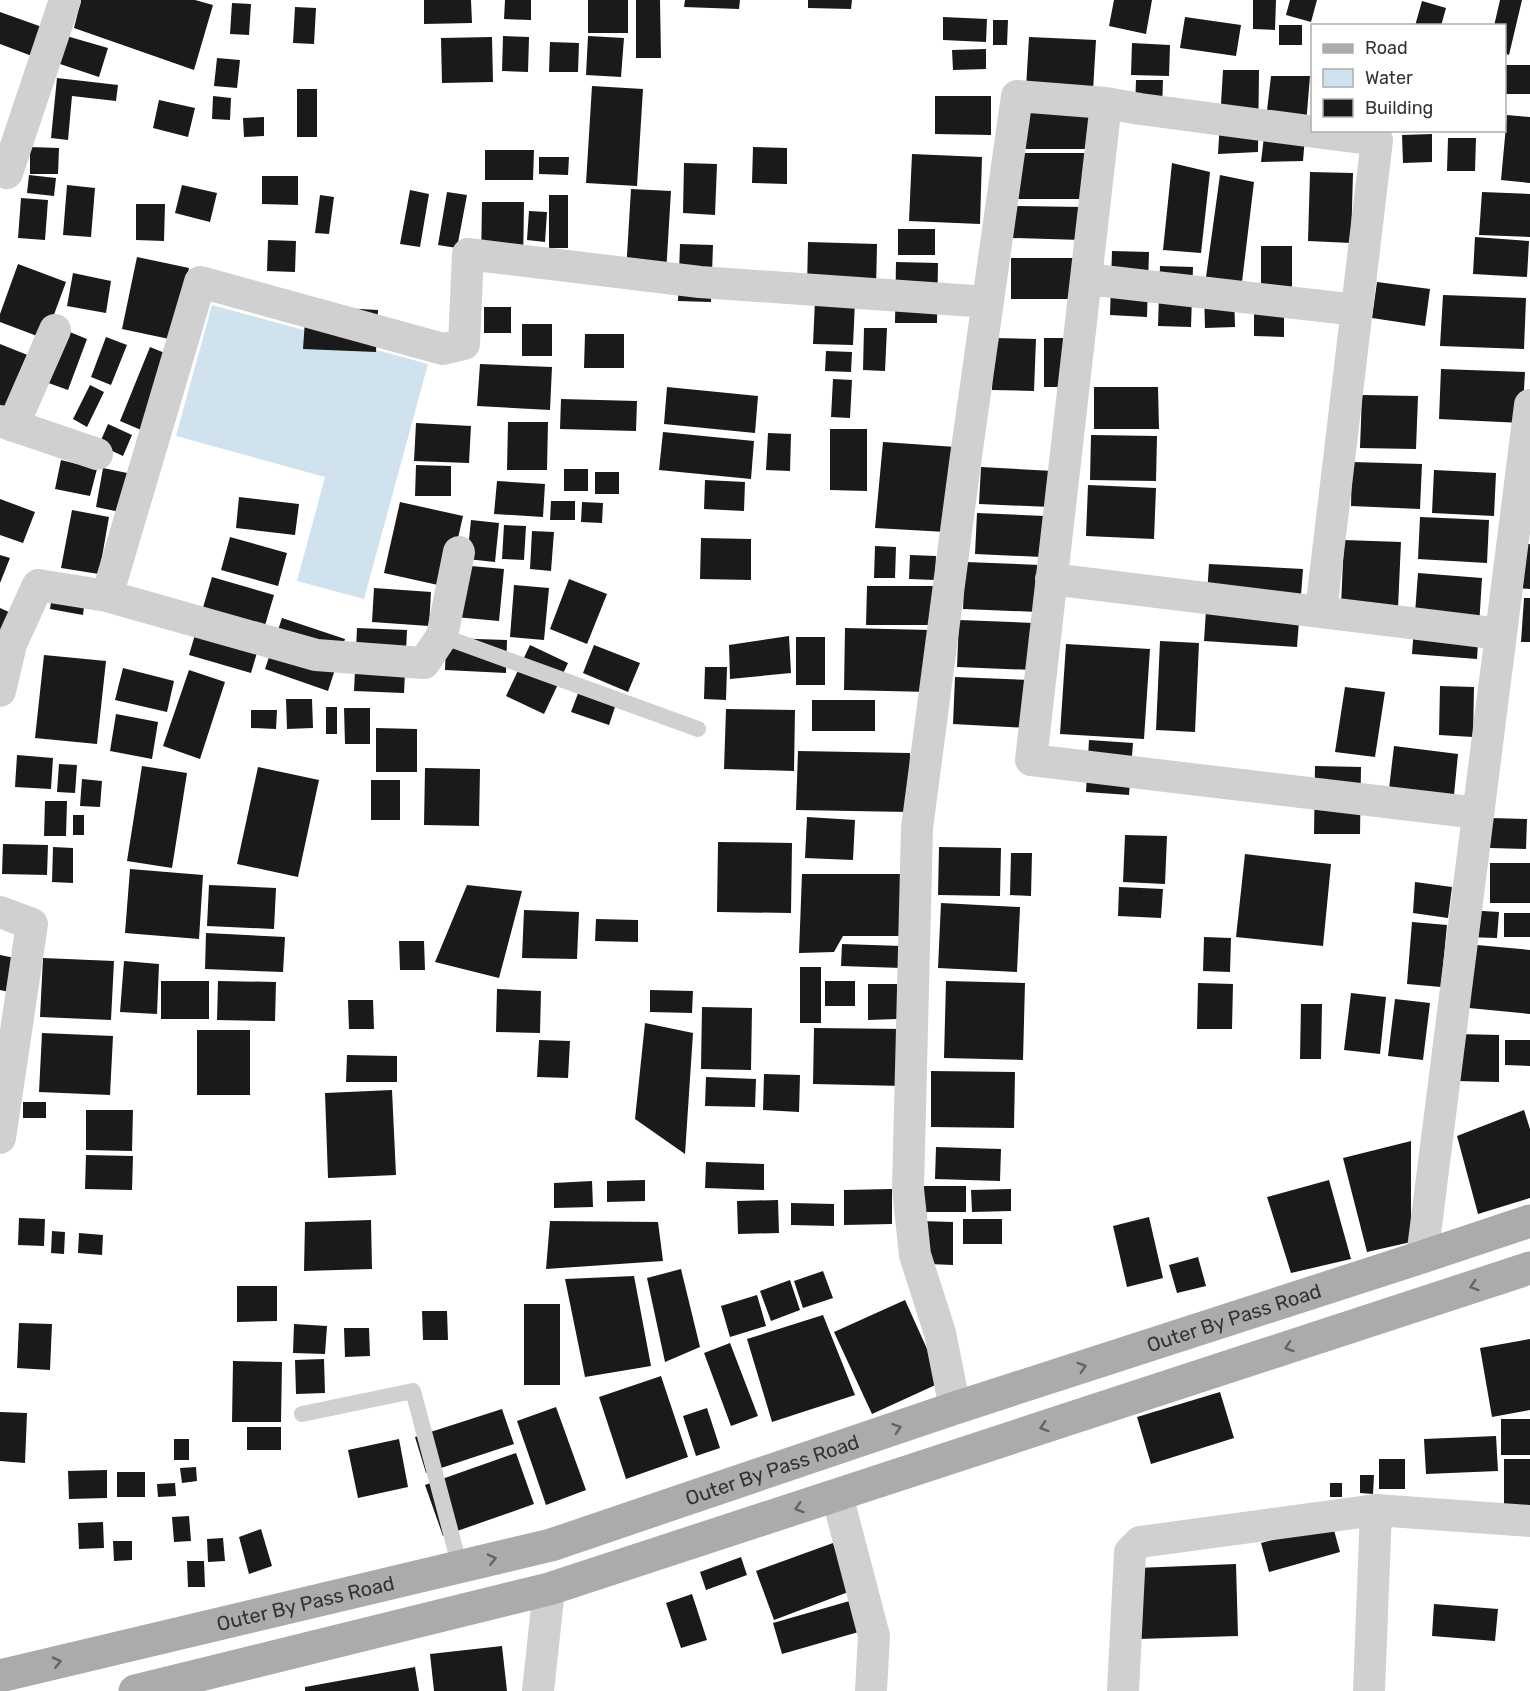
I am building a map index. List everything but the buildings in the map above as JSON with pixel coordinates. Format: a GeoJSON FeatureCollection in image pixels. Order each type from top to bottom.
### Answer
{"type":"FeatureCollection","features":[{"type":"Feature","properties":{"kind":"main road","name":"Outer By Pass Road"},"geometry":{"type":"LineString","coordinates":[[0,1676],[551,1545],[955,1408],[1530,1221]]}},
{"type":"Feature","properties":{"kind":"main road"},"geometry":{"type":"LineString","coordinates":[[135,1691],[549,1589],[1530,1268]]}},
{"type":"Feature","properties":{"kind":"street"},"geometry":{"type":"LineString","coordinates":[[0,171],[7,173],[64,0]]}},
{"type":"Feature","properties":{"kind":"street"},"geometry":{"type":"LineString","coordinates":[[955,1408],[940,1333],[915,1254],[908,1189],[917,828],[1017,96],[1106,103],[1311,131]]}},
{"type":"Feature","properties":{"kind":"street"},"geometry":{"type":"LineString","coordinates":[[1106,103],[1030,760],[1478,813]]}},
{"type":"Feature","properties":{"kind":"street"},"geometry":{"type":"LineString","coordinates":[[1316,132],[1377,140],[1321,612]]}},
{"type":"Feature","properties":{"kind":"street"},"geometry":{"type":"LineString","coordinates":[[107,596],[200,282],[443,349],[464,344],[468,254],[700,282],[988,302]]}},
{"type":"Feature","properties":{"kind":"street"},"geometry":{"type":"LineString","coordinates":[[1086,279],[1357,310]]}},
{"type":"Feature","properties":{"kind":"street"},"geometry":{"type":"LineString","coordinates":[[55,330],[6,423],[97,454]]}},
{"type":"Feature","properties":{"kind":"street"},"geometry":{"type":"LineString","coordinates":[[1422,1257],[1530,405]]}},
{"type":"Feature","properties":{"kind":"street"},"geometry":{"type":"LineString","coordinates":[[0,691],[5,641],[38,585],[107,596],[316,655],[424,663],[442,636],[459,552]]}},
{"type":"Feature","properties":{"kind":"street"},"geometry":{"type":"LineString","coordinates":[[1051,579],[1501,634]]}},
{"type":"Feature","properties":{"kind":"street"},"geometry":{"type":"LineString","coordinates":[[0,912],[32,924],[0,1138]]}},
{"type":"Feature","properties":{"kind":"street"},"geometry":{"type":"LineString","coordinates":[[837,1495],[874,1636],[871,1691]]}},
{"type":"Feature","properties":{"kind":"street"},"geometry":{"type":"LineString","coordinates":[[1369,1691],[1376,1510]]}},
{"type":"Feature","properties":{"kind":"street"},"geometry":{"type":"LineString","coordinates":[[1123,1691],[1130,1552],[1140,1542],[1376,1510],[1530,1521]]}},
{"type":"Feature","properties":{"kind":"street"},"geometry":{"type":"LineString","coordinates":[[538,1691],[549,1589]]}},
{"type":"Feature","properties":{"kind":"lane"},"geometry":{"type":"LineString","coordinates":[[442,636],[698,729]]}},
{"type":"Feature","properties":{"kind":"lane"},"geometry":{"type":"LineString","coordinates":[[302,1414],[413,1391],[460,1567]]}},
{"type":"Feature","properties":{"kind":"water"},"geometry":{"type":"Polygon","coordinates":[[[212,305],[428,364],[364,599],[297,581],[325,477],[176,436],[212,305]]]}}]}
